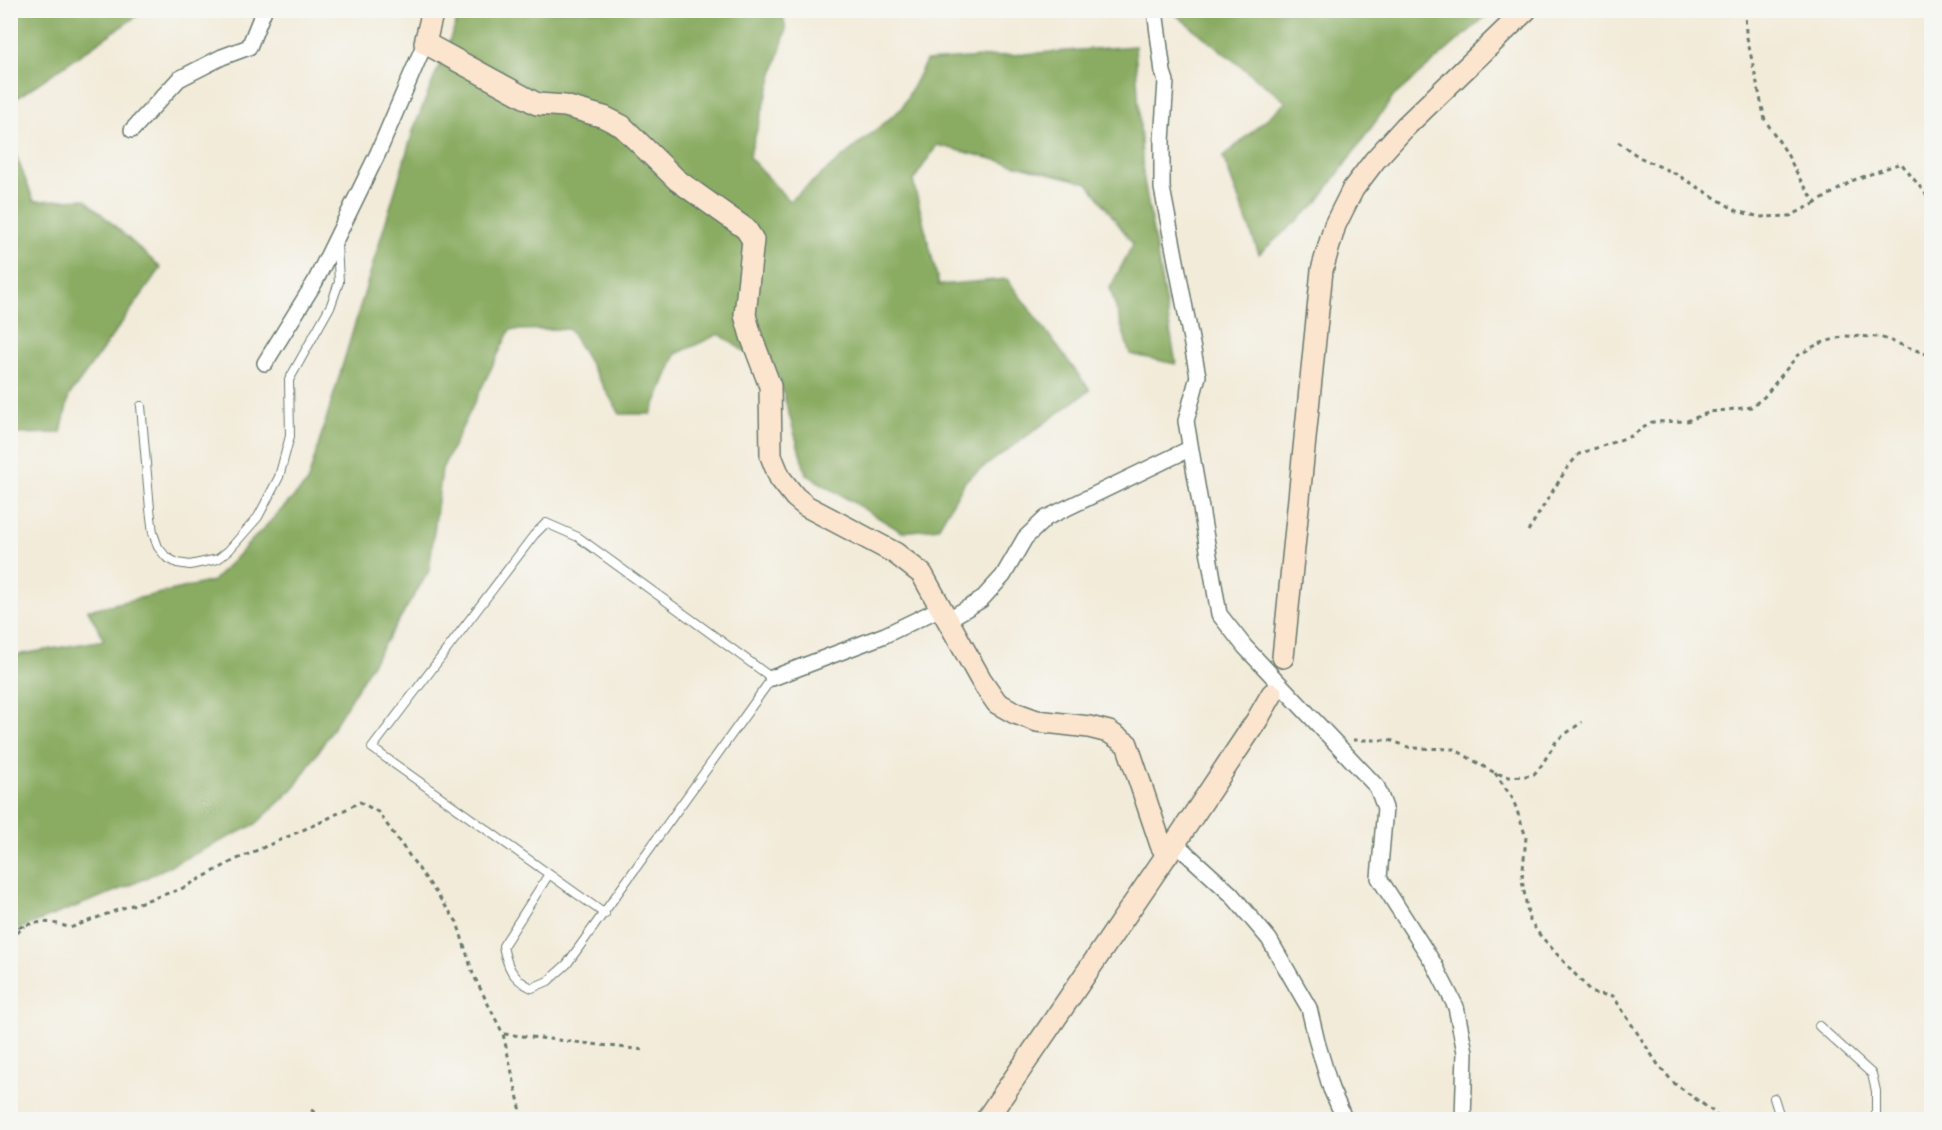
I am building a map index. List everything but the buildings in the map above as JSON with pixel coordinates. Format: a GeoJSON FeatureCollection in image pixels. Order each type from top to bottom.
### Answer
{"type":"FeatureCollection","features":[{"type":"Feature","properties":{"kind":"street"},"geometry":{"type":"LineString","coordinates":[[132,130],[179,79],[222,57],[249,47],[264,10]]}},
{"type":"Feature","properties":{"kind":"street"},"geometry":{"type":"LineString","coordinates":[[265,363],[315,282],[378,153],[425,43],[433,10]]}},
{"type":"Feature","properties":{"kind":"street"},"geometry":{"type":"LineString","coordinates":[[1155,10],[1166,81],[1162,188],[1198,376],[1186,421],[1219,614],[1245,647],[1377,787],[1385,808],[1379,878],[1434,964],[1456,1007],[1465,1053],[1463,1119]]}},
{"type":"Feature","properties":{"kind":"street"},"geometry":{"type":"LineString","coordinates":[[1282,657],[1322,270],[1335,225],[1353,189],[1375,160],[1526,10]]}},
{"type":"Feature","properties":{"kind":"street"},"geometry":{"type":"LineString","coordinates":[[425,43],[537,104],[565,106],[604,117],[622,126],[677,180],[746,229],[753,240],[745,315],[770,386],[771,456],[780,478],[795,497],[806,506],[895,553],[922,574],[981,680],[997,703],[1037,721],[1089,727],[1109,732],[1127,744],[1161,845],[1171,849],[1231,894],[1269,939],[1309,1008],[1331,1089],[1345,1119]]}},
{"type":"Feature","properties":{"kind":"street"},"geometry":{"type":"LineString","coordinates":[[771,678],[981,600],[1003,576],[1025,538],[1046,518],[1189,449]]}},
{"type":"Feature","properties":{"kind":"street"},"geometry":{"type":"LineString","coordinates":[[986,1119],[1171,849],[1272,694]]}},
{"type":"Feature","properties":{"kind":"lane"},"geometry":{"type":"LineString","coordinates":[[141,406],[150,509],[153,533],[158,547],[177,563],[190,565],[218,559],[258,517],[279,477],[290,436],[288,380],[331,304],[339,282],[337,234]]}},
{"type":"Feature","properties":{"kind":"lane"},"geometry":{"type":"LineString","coordinates":[[549,874],[503,946],[507,965],[521,983],[532,988],[548,981],[567,964],[605,914],[771,678],[578,537],[546,523],[534,535],[372,748],[549,874],[605,914]]}},
{"type":"Feature","properties":{"kind":"lane"},"geometry":{"type":"LineString","coordinates":[[1819,1026],[1872,1074],[1876,1091],[1876,1119]]}},
{"type":"Feature","properties":{"kind":"lane"},"geometry":{"type":"LineString","coordinates":[[1774,1098],[1781,1119]]}},
{"type":"Feature","properties":{"kind":"path"},"geometry":{"type":"LineString","coordinates":[[1745,10],[1746,33],[1765,120],[1816,203]]}},
{"type":"Feature","properties":{"kind":"path"},"geometry":{"type":"LineString","coordinates":[[1618,142],[1639,157],[1676,174],[1737,211],[1760,217],[1790,216],[1854,180],[1901,163],[1932,202]]}},
{"type":"Feature","properties":{"kind":"path"},"geometry":{"type":"LineString","coordinates":[[1528,531],[1567,468],[1579,454],[1631,436],[1653,422],[1687,421],[1710,412],[1751,407],[1764,398],[1797,356],[1818,345],[1845,336],[1881,337],[1932,356]]}},
{"type":"Feature","properties":{"kind":"path"},"geometry":{"type":"LineString","coordinates":[[1340,748],[1353,740],[1367,739],[1390,740],[1411,748],[1454,749],[1495,772],[1509,777],[1534,774],[1557,740],[1582,722]]}},
{"type":"Feature","properties":{"kind":"path"},"geometry":{"type":"LineString","coordinates":[[1495,772],[1513,799],[1526,837],[1522,880],[1528,919],[1592,993],[1613,996],[1659,1066],[1674,1083],[1715,1113],[1719,1119]]}},
{"type":"Feature","properties":{"kind":"path"},"geometry":{"type":"LineString","coordinates":[[10,931],[28,923],[53,922],[70,928],[181,889],[235,860],[360,802],[378,812],[457,922],[473,974],[503,1034],[523,1119]]}},
{"type":"Feature","properties":{"kind":"path"},"geometry":{"type":"LineString","coordinates":[[10,939],[28,923]]}},
{"type":"Feature","properties":{"kind":"path"},"geometry":{"type":"LineString","coordinates":[[503,1034],[645,1050]]}},
{"type":"Feature","properties":{"kind":"path"},"geometry":{"type":"LineString","coordinates":[[311,1110],[329,1119]]}},
{"type":"Feature","properties":{"kind":"green space"},"geometry":{"type":"Polygon","coordinates":[[[11,10],[144,10],[144,11],[11,102],[11,10]]]}},
{"type":"Feature","properties":{"kind":"green space"},"geometry":{"type":"Polygon","coordinates":[[[1177,10],[1492,11],[1394,96],[1317,203],[1259,254],[1223,157],[1286,102],[1175,14],[1177,10]]]}},
{"type":"Feature","properties":{"kind":"green space"},"geometry":{"type":"Polygon","coordinates":[[[460,11],[782,11],[786,30],[749,157],[789,201],[901,109],[926,61],[1135,46],[1143,174],[1176,364],[1130,354],[1110,288],[1133,244],[1088,183],[937,145],[913,181],[939,285],[1007,279],[1090,390],[966,480],[938,528],[902,532],[806,474],[778,375],[719,334],[676,354],[651,414],[620,414],[569,329],[510,330],[442,469],[429,571],[294,788],[256,824],[131,885],[11,932],[11,656],[104,640],[88,610],[213,581],[307,483],[414,128],[460,11]]]}},
{"type":"Feature","properties":{"kind":"green space"},"geometry":{"type":"Polygon","coordinates":[[[11,143],[34,201],[85,199],[161,268],[69,396],[61,433],[11,434],[11,143]]]}}]}
